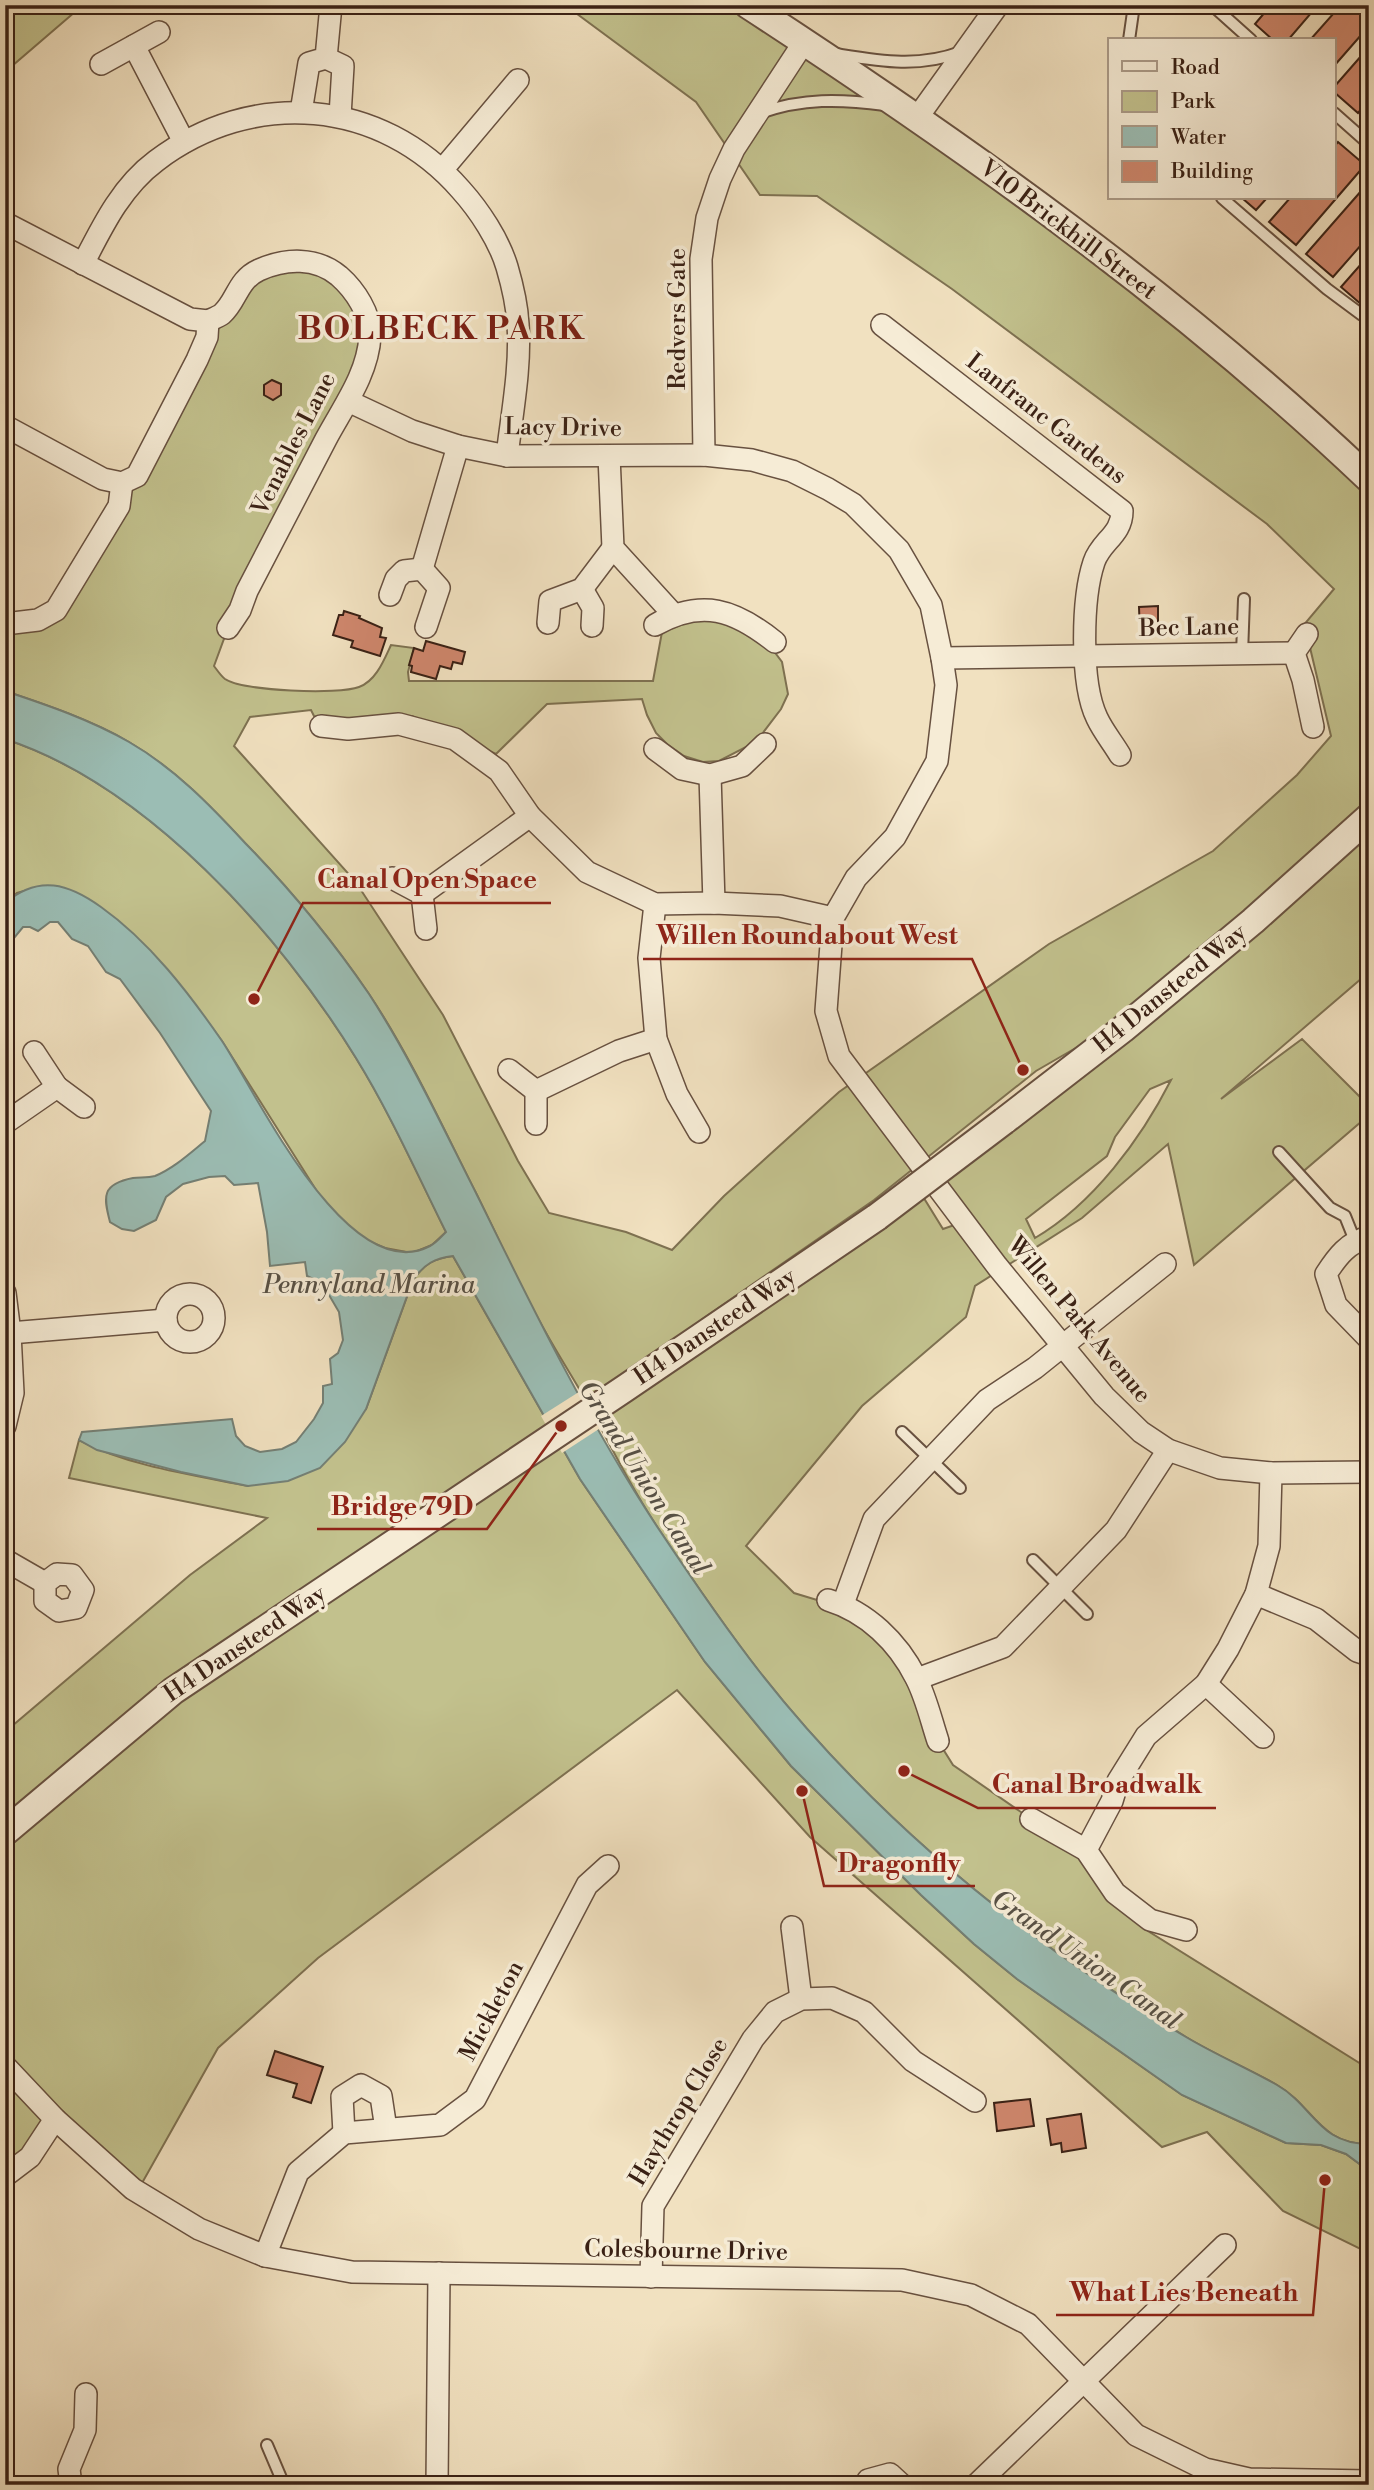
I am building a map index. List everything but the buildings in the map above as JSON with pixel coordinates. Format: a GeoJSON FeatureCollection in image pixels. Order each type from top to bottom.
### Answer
{"type":"FeatureCollection","features":[{"type":"Feature","properties":{"kind":"street"},"geometry":{"type":"LineString","coordinates":[[326,58],[331,5]]}},
{"type":"Feature","properties":{"kind":"street","name":"V10 Brickhill Street"},"geometry":{"type":"LineString","coordinates":[[748,5],[908,112],[1099,252],[1313,426],[1369,479]]}},
{"type":"Feature","properties":{"kind":"street"},"geometry":{"type":"LineString","coordinates":[[908,112],[965,50],[998,5]]}},
{"type":"Feature","properties":{"kind":"street"},"geometry":{"type":"LineString","coordinates":[[101,64],[159,32]]}},
{"type":"Feature","properties":{"kind":"street"},"geometry":{"type":"LineString","coordinates":[[134,46],[184,142]]}},
{"type":"Feature","properties":{"kind":"street","name":"Redvers Gate"},"geometry":{"type":"LineString","coordinates":[[704,455],[701,259],[707,218],[720,178],[734,149],[757,114],[812,47]]}},
{"type":"Feature","properties":{"kind":"street"},"geometry":{"type":"LineString","coordinates":[[301,112],[309,63],[326,58],[343,66],[340,116]]}},
{"type":"Feature","properties":{"kind":"street"},"geometry":{"type":"LineString","coordinates":[[443,169],[518,80]]}},
{"type":"Feature","properties":{"kind":"street"},"geometry":{"type":"LineString","coordinates":[[83,264],[104,221],[126,190],[154,162],[184,142],[223,124],[261,115],[301,112],[340,116],[372,125],[410,146],[443,169],[480,211],[507,265],[518,323],[516,377],[507,456]]}},
{"type":"Feature","properties":{"kind":"street"},"geometry":{"type":"LineString","coordinates":[[5,223],[190,319],[208,321],[207,337],[197,360],[137,476],[122,483],[103,479],[5,426]]}},
{"type":"Feature","properties":{"kind":"street","name":"Venables Lane"},"geometry":{"type":"LineString","coordinates":[[208,321],[223,313],[240,285],[256,271],[278,263],[304,260],[328,267],[348,284],[363,308],[370,335],[362,368],[348,401],[247,591],[240,610],[228,628]]}},
{"type":"Feature","properties":{"kind":"street","name":"Lanfranc Gardens"},"geometry":{"type":"LineString","coordinates":[[882,325],[1122,511],[1122,524],[1095,559],[1087,589],[1085,656]]}},
{"type":"Feature","properties":{"kind":"street","name":"Lacy Drive"},"geometry":{"type":"LineString","coordinates":[[348,401],[412,432],[458,446],[507,456],[704,455],[752,460],[792,471],[853,504],[900,550],[931,605],[942,658],[946,685],[937,761],[895,837],[856,878],[833,918]]}},
{"type":"Feature","properties":{"kind":"street"},"geometry":{"type":"LineString","coordinates":[[422,569],[458,446]]}},
{"type":"Feature","properties":{"kind":"street"},"geometry":{"type":"LineString","coordinates":[[609,456],[612,548],[665,620],[707,610],[732,614],[775,642]]}},
{"type":"Feature","properties":{"kind":"street"},"geometry":{"type":"LineString","coordinates":[[13,623],[38,620],[56,610],[119,506],[122,483]]}},
{"type":"Feature","properties":{"kind":"street"},"geometry":{"type":"LineString","coordinates":[[548,623],[550,601],[582,589],[612,548]]}},
{"type":"Feature","properties":{"kind":"street"},"geometry":{"type":"LineString","coordinates":[[390,595],[396,579],[404,571],[422,569]]}},
{"type":"Feature","properties":{"kind":"street"},"geometry":{"type":"LineString","coordinates":[[422,569],[439,588],[426,627]]}},
{"type":"Feature","properties":{"kind":"street"},"geometry":{"type":"LineString","coordinates":[[582,589],[593,608],[592,626]]}},
{"type":"Feature","properties":{"kind":"street"},"geometry":{"type":"LineString","coordinates":[[1307,635],[1294,653],[1313,727]]}},
{"type":"Feature","properties":{"kind":"street","name":"Bec Lane"},"geometry":{"type":"LineString","coordinates":[[942,658],[1294,653]]}},
{"type":"Feature","properties":{"kind":"street"},"geometry":{"type":"LineString","coordinates":[[1085,656],[1088,685],[1096,717],[1121,755]]}},
{"type":"Feature","properties":{"kind":"street"},"geometry":{"type":"LineString","coordinates":[[321,726],[348,729],[399,724],[455,740],[499,771],[530,816],[587,872],[655,904],[780,906],[833,918]]}},
{"type":"Feature","properties":{"kind":"street"},"geometry":{"type":"LineString","coordinates":[[655,749],[682,769],[710,775],[742,766],[765,744]]}},
{"type":"Feature","properties":{"kind":"street"},"geometry":{"type":"LineString","coordinates":[[710,775],[714,903]]}},
{"type":"Feature","properties":{"kind":"street"},"geometry":{"type":"LineString","coordinates":[[422,894],[530,816]]}},
{"type":"Feature","properties":{"kind":"street","name":"H4 Dansteed Way"},"geometry":{"type":"LineString","coordinates":[[5,1832],[173,1691],[877,1217],[1123,1029],[1243,930],[1369,817]]}},
{"type":"Feature","properties":{"kind":"street"},"geometry":{"type":"LineString","coordinates":[[392,878],[422,894]]}},
{"type":"Feature","properties":{"kind":"street"},"geometry":{"type":"LineString","coordinates":[[422,894],[426,929]]}},
{"type":"Feature","properties":{"kind":"street"},"geometry":{"type":"LineString","coordinates":[[655,904],[649,958],[656,1039],[677,1094],[699,1132]]}},
{"type":"Feature","properties":{"kind":"street","name":"Willen Park Avenue"},"geometry":{"type":"LineString","coordinates":[[833,918],[826,1011],[839,1056],[993,1263],[1113,1405],[1141,1432],[1167,1450],[1220,1468],[1271,1473],[1369,1472]]}},
{"type":"Feature","properties":{"kind":"street"},"geometry":{"type":"LineString","coordinates":[[536,1091],[619,1051],[656,1039]]}},
{"type":"Feature","properties":{"kind":"street"},"geometry":{"type":"LineString","coordinates":[[34,1052],[57,1087],[84,1107]]}},
{"type":"Feature","properties":{"kind":"street"},"geometry":{"type":"LineString","coordinates":[[509,1070],[536,1091]]}},
{"type":"Feature","properties":{"kind":"street"},"geometry":{"type":"LineString","coordinates":[[5,1123],[57,1087]]}},
{"type":"Feature","properties":{"kind":"street"},"geometry":{"type":"LineString","coordinates":[[536,1091],[536,1124]]}},
{"type":"Feature","properties":{"kind":"street"},"geometry":{"type":"LineString","coordinates":[[1362,1239],[1337,1258],[1326,1274],[1336,1305],[1369,1339]]}},
{"type":"Feature","properties":{"kind":"street"},"geometry":{"type":"LineString","coordinates":[[938,1741],[917,1679],[899,1650],[868,1619],[835,1602],[874,1520],[987,1400],[1035,1368],[1165,1264]]}},
{"type":"Feature","properties":{"kind":"street"},"geometry":{"type":"LineString","coordinates":[[5,1293],[13,1393],[5,1426]]}},
{"type":"Feature","properties":{"kind":"street"},"geometry":{"type":"LineString","coordinates":[[10,1333],[166,1320]]}},
{"type":"Feature","properties":{"kind":"street"},"geometry":{"type":"LineString","coordinates":[[917,1679],[1003,1647],[1116,1530],[1167,1450]]}},
{"type":"Feature","properties":{"kind":"street"},"geometry":{"type":"LineString","coordinates":[[1086,1850],[1112,1801],[1118,1781],[1146,1736],[1206,1684],[1228,1649],[1256,1594],[1269,1546],[1271,1473]]}},
{"type":"Feature","properties":{"kind":"street"},"geometry":{"type":"LineString","coordinates":[[5,1560],[45,1583]]}},
{"type":"Feature","properties":{"kind":"street"},"geometry":{"type":"LineString","coordinates":[[1256,1594],[1316,1619],[1357,1651],[1369,1656]]}},
{"type":"Feature","properties":{"kind":"street"},"geometry":{"type":"LineString","coordinates":[[1206,1684],[1263,1737]]}},
{"type":"Feature","properties":{"kind":"street"},"geometry":{"type":"LineString","coordinates":[[1031,1819],[1086,1850],[1115,1893],[1150,1920],[1186,1930]]}},
{"type":"Feature","properties":{"kind":"street","name":"Mickleton"},"geometry":{"type":"LineString","coordinates":[[344,2133],[440,2125],[475,2099],[587,1885],[608,1866]]}},
{"type":"Feature","properties":{"kind":"street"},"geometry":{"type":"LineString","coordinates":[[792,1927],[802,1999],[832,1998],[864,2012],[913,2061],[975,2101]]}},
{"type":"Feature","properties":{"kind":"street","name":"Haythrop Close"},"geometry":{"type":"LineString","coordinates":[[651,2277],[653,2206],[753,2039],[775,2012],[802,1999]]}},
{"type":"Feature","properties":{"kind":"street","name":"Colesbourne Drive"},"geometry":{"type":"LineString","coordinates":[[5,2066],[55,2119],[132,2189],[199,2229],[265,2256],[352,2272],[902,2280],[971,2295],[1028,2324],[1136,2435],[1202,2477],[1369,2481]]}},
{"type":"Feature","properties":{"kind":"street"},"geometry":{"type":"LineString","coordinates":[[265,2256],[299,2172],[344,2133],[342,2097],[361,2085],[381,2096],[386,2129]]}},
{"type":"Feature","properties":{"kind":"street"},"geometry":{"type":"LineString","coordinates":[[5,2176],[30,2157],[55,2119]]}},
{"type":"Feature","properties":{"kind":"street"},"geometry":{"type":"LineString","coordinates":[[976,2485],[1225,2245]]}},
{"type":"Feature","properties":{"kind":"street"},"geometry":{"type":"LineString","coordinates":[[437,2485],[439,2273]]}},
{"type":"Feature","properties":{"kind":"street"},"geometry":{"type":"LineString","coordinates":[[71,2485],[69,2469],[85,2430],[86,2394]]}},
{"type":"Feature","properties":{"kind":"street"},"geometry":{"type":"LineString","coordinates":[[868,2480],[890,2474],[902,2485]]}},
{"type":"Feature","properties":{"kind":"lane"},"geometry":{"type":"LineString","coordinates":[[1129,38],[1135,5]]}},
{"type":"Feature","properties":{"kind":"lane"},"geometry":{"type":"LineString","coordinates":[[1212,5],[1249,38]]}},
{"type":"Feature","properties":{"kind":"lane"},"geometry":{"type":"LineString","coordinates":[[812,47],[908,63],[939,60],[965,50]]}},
{"type":"Feature","properties":{"kind":"lane"},"geometry":{"type":"LineString","coordinates":[[757,114],[788,103],[843,100],[908,112]]}},
{"type":"Feature","properties":{"kind":"lane"},"geometry":{"type":"LineString","coordinates":[[1336,115],[1369,144]]}},
{"type":"Feature","properties":{"kind":"lane"},"geometry":{"type":"LineString","coordinates":[[1224,200],[1340,300],[1362,315],[1369,314]]}},
{"type":"Feature","properties":{"kind":"lane"},"geometry":{"type":"LineString","coordinates":[[1242,654],[1244,598]]}},
{"type":"Feature","properties":{"kind":"lane"},"geometry":{"type":"LineString","coordinates":[[1279,1152],[1330,1208],[1345,1216],[1362,1239]]}},
{"type":"Feature","properties":{"kind":"lane"},"geometry":{"type":"LineString","coordinates":[[902,1432],[960,1488]]}},
{"type":"Feature","properties":{"kind":"lane"},"geometry":{"type":"LineString","coordinates":[[1033,1560],[1087,1614]]}},
{"type":"Feature","properties":{"kind":"lane"},"geometry":{"type":"LineString","coordinates":[[267,2445],[284,2485]]}},
{"type":"Feature","properties":{"kind":"green space"},"geometry":{"type":"Polygon","coordinates":[[[5,5],[83,5],[5,72],[5,5]]]}},
{"type":"Feature","properties":{"kind":"green space"},"geometry":{"type":"Polygon","coordinates":[[[565,5],[748,5],[898,106],[1369,479],[1369,806],[1254,906],[1093,1038],[1036,1071],[874,1200],[701,1320],[637,1380],[917,1187],[943,1229],[963,1222],[931,1176],[1369,817],[1369,972],[1221,1099],[1302,1039],[1369,1106],[1369,1115],[1194,1265],[1168,1144],[1082,1218],[975,1286],[966,1317],[862,1406],[746,1546],[794,1593],[817,1600],[828,1600],[899,1650],[938,1741],[953,1765],[1031,1819],[1086,1850],[1150,1920],[1148,1931],[1369,2069],[1369,2144],[1338,2138],[1277,2085],[1186,2037],[1068,1960],[956,1873],[903,1827],[852,1777],[759,1671],[649,1514],[536,1314],[399,1042],[369,994],[326,935],[279,879],[218,815],[161,763],[100,727],[5,691],[5,634],[11,635],[13,623],[56,610],[223,313],[256,271],[328,267],[370,335],[228,628],[214,666],[224,678],[235,683],[270,689],[332,691],[359,687],[370,680],[379,669],[391,645],[414,648],[408,672],[409,681],[653,681],[662,632],[707,615],[767,642],[782,662],[788,694],[781,709],[750,745],[719,761],[703,762],[684,756],[667,744],[656,733],[642,699],[547,704],[496,754],[412,716],[337,720],[314,716],[311,710],[250,717],[234,746],[355,881],[443,1015],[518,1161],[549,1213],[626,1232],[672,1250],[724,1196],[839,1092],[1049,944],[1213,851],[1297,775],[1331,736],[1307,635],[1302,627],[1334,589],[1267,524],[952,289],[817,196],[760,195],[696,102],[565,5]],[[1171,1080],[1150,1089],[1115,1137],[1107,1156],[1026,1219],[1035,1238],[1056,1224],[1096,1189],[1130,1147],[1171,1080]]]}},
{"type":"Feature","properties":{"kind":"green space"},"geometry":{"type":"Polygon","coordinates":[[[5,739],[57,761],[109,791],[158,827],[205,869],[289,962],[356,1058],[403,1144],[446,1232],[432,1245],[412,1253],[385,1248],[366,1240],[340,1219],[318,1193],[222,1041],[187,994],[42,886],[17,893],[5,903],[5,739]]]}},
{"type":"Feature","properties":{"kind":"green space"},"geometry":{"type":"Polygon","coordinates":[[[453,1256],[580,1479],[705,1662],[791,1766],[974,1944],[1017,1979],[1182,2095],[1286,2143],[1321,2145],[1346,2154],[1369,2171],[1369,2287],[1365,2287],[1367,2252],[1283,2211],[1207,2132],[1162,2147],[810,1837],[677,1690],[318,1958],[218,2048],[137,2192],[55,2119],[5,2176],[5,1732],[190,1575],[267,1518],[69,1478],[79,1440],[118,1457],[140,1463],[248,1486],[366,1409],[413,1280],[430,1263],[453,1256]]]}},
{"type":"Feature","properties":{"kind":"water","name":"Pennyland Marina"},"geometry":{"type":"Polygon","coordinates":[[[5,691],[100,727],[161,763],[218,815],[279,879],[326,935],[369,994],[398,1042],[562,1364],[632,1488],[733,1636],[804,1725],[903,1827],[1011,1918],[1126,2000],[1197,2044],[1277,2085],[1338,2138],[1369,2144],[1369,2171],[1346,2154],[1321,2145],[1286,2143],[1182,2095],[1017,1979],[974,1944],[791,1766],[705,1662],[580,1479],[453,1256],[430,1263],[413,1280],[366,1409],[345,1442],[320,1468],[288,1481],[248,1486],[97,1450],[79,1440],[82,1432],[232,1419],[236,1436],[245,1446],[260,1452],[282,1449],[296,1442],[323,1403],[323,1386],[332,1384],[330,1359],[338,1353],[343,1340],[339,1312],[322,1283],[307,1276],[305,1262],[270,1266],[258,1183],[234,1185],[225,1176],[209,1177],[183,1184],[166,1197],[156,1220],[134,1231],[122,1229],[110,1222],[106,1198],[110,1188],[133,1178],[155,1176],[181,1160],[205,1141],[211,1111],[160,1033],[120,979],[106,972],[88,946],[72,939],[58,922],[50,922],[38,931],[23,927],[5,949],[5,903],[18,894],[42,885],[66,888],[101,907],[136,936],[182,986],[222,1041],[308,1180],[337,1214],[368,1240],[399,1252],[430,1246],[446,1232],[392,1122],[356,1058],[289,962],[205,869],[158,827],[109,791],[57,761],[5,739],[5,691]]]}},
{"type":"Feature","properties":{"kind":"pier"},"geometry":{"type":"Polygon","coordinates":[[[582,1390],[602,1427],[562,1453],[541,1416],[582,1390]]]}},
{"type":"Feature","properties":{"kind":"place","name":"Canal Open Space"},"geometry":{"type":"Point","coordinates":[254,999]}},
{"type":"Feature","properties":{"kind":"place","name":"Willen Roundabout West"},"geometry":{"type":"Point","coordinates":[1023,1070]}},
{"type":"Feature","properties":{"kind":"place","name":"Bridge 79D"},"geometry":{"type":"Point","coordinates":[561,1426]}},
{"type":"Feature","properties":{"kind":"place","name":"Canal Broadwalk"},"geometry":{"type":"Point","coordinates":[904,1771]}},
{"type":"Feature","properties":{"kind":"place","name":"Dragonfly"},"geometry":{"type":"Point","coordinates":[802,1791]}},
{"type":"Feature","properties":{"kind":"place","name":"What Lies Beneath"},"geometry":{"type":"Point","coordinates":[1325,2180]}},
{"type":"Feature","properties":{"kind":"district","name":"BOLBECK PARK"},"geometry":{"type":"Point","coordinates":[442,329]}},
{"type":"Feature","properties":{"kind":"water label","name":"Grand Union Canal"},"geometry":{"type":"Point","coordinates":[644,1478]}},
{"type":"Feature","properties":{"kind":"water label","name":"Grand Union Canal"},"geometry":{"type":"Point","coordinates":[1086,1960]}}]}
